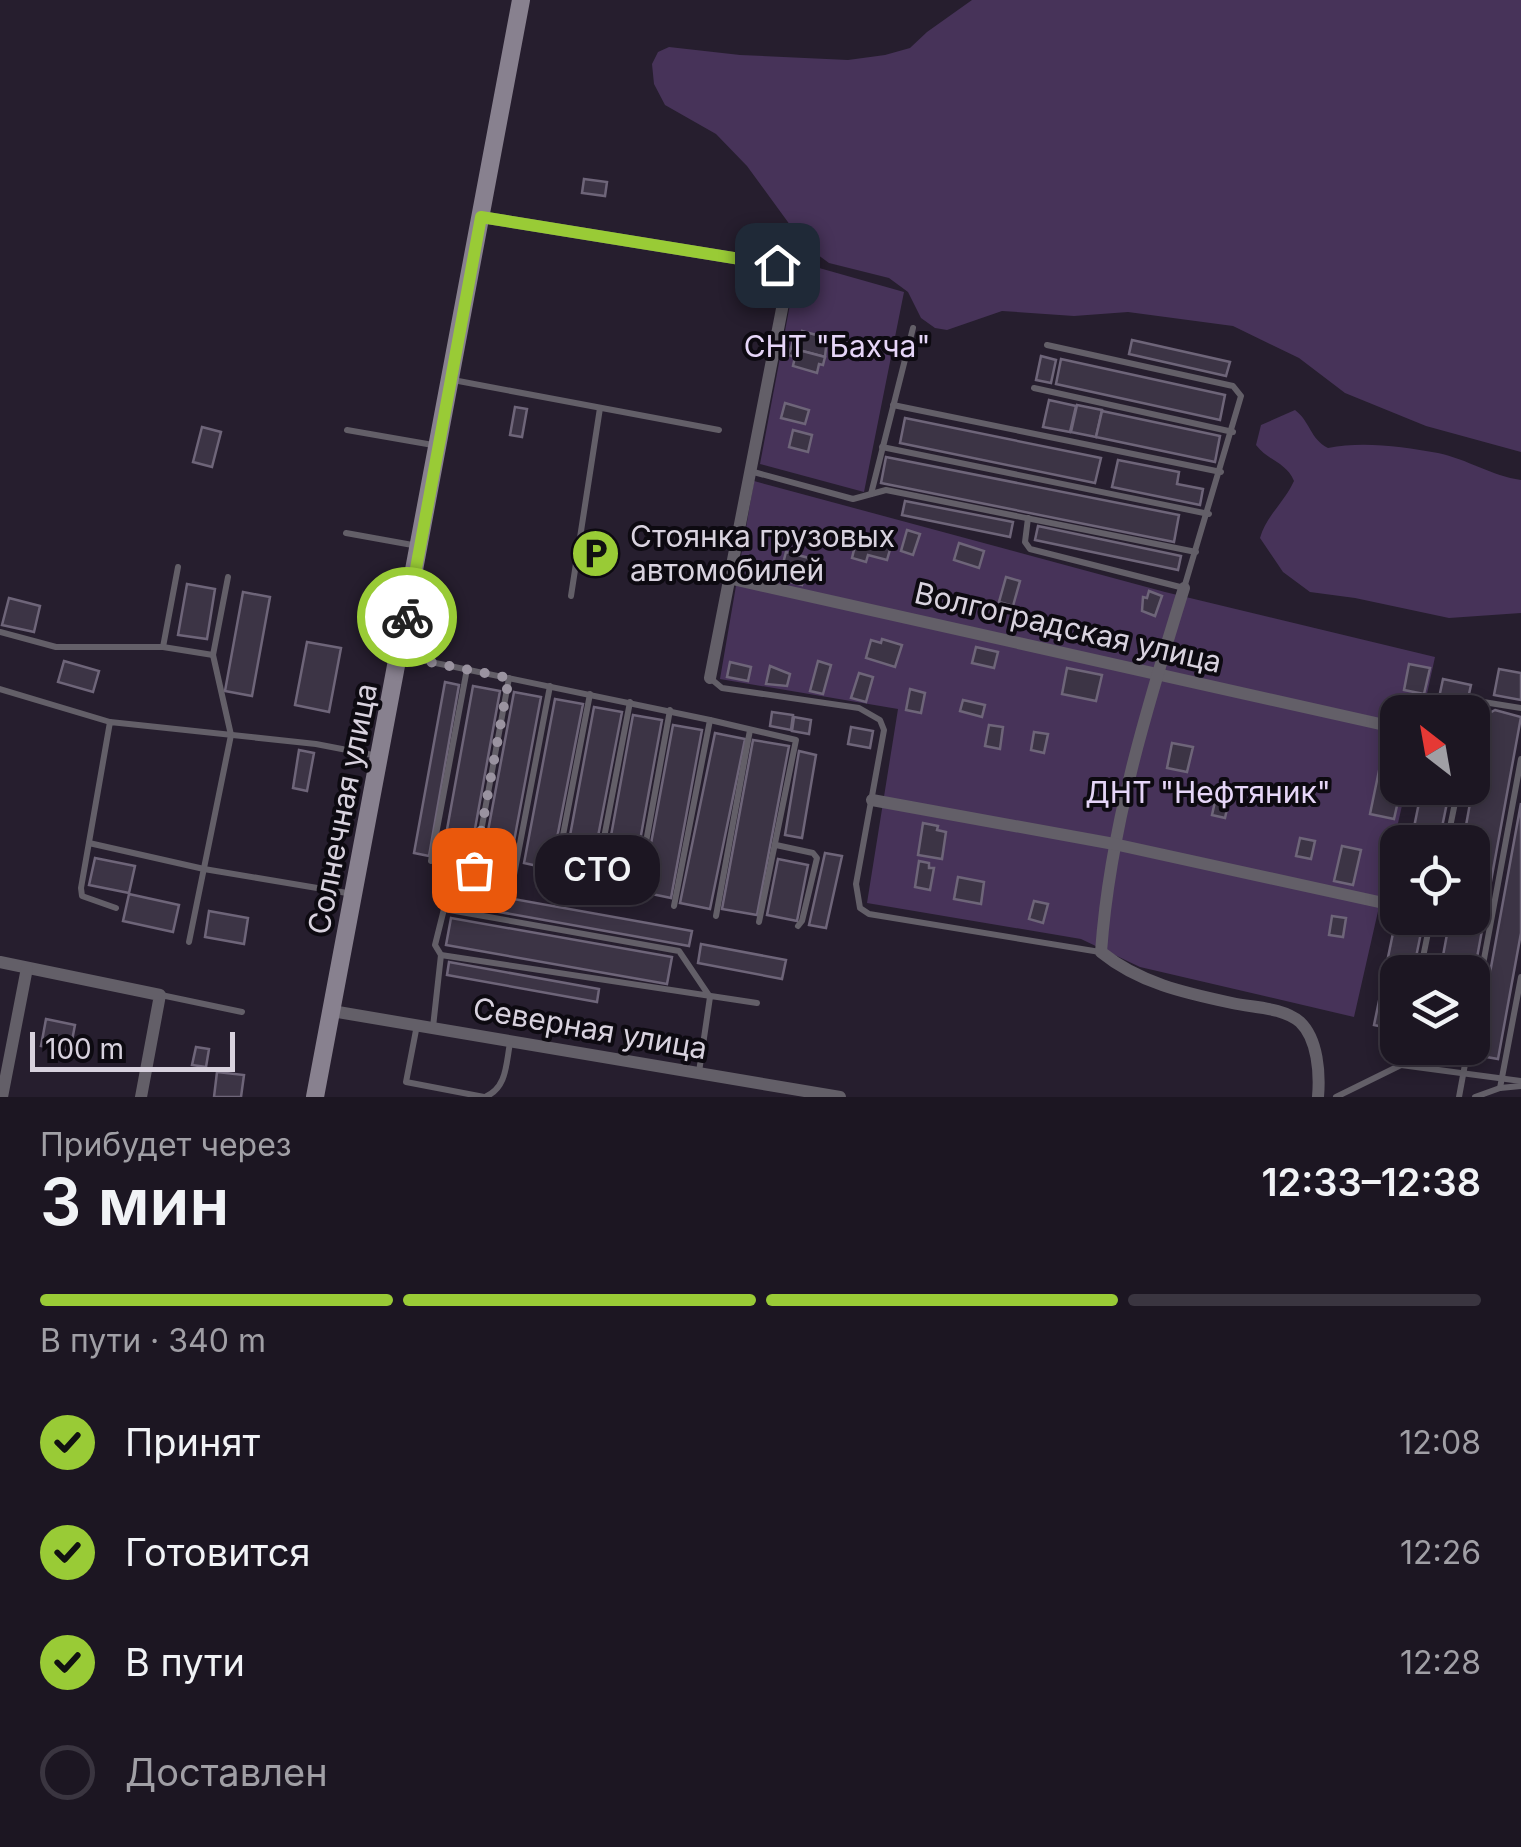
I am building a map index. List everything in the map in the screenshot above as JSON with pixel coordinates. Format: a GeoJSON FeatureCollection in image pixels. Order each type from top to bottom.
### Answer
{"type":"FeatureCollection","features":[{"type":"Feature","properties":{"kind":"street","name":"Солнечная улица"},"geometry":{"type":"LineString","coordinates":[[315,1097],[521,0]]}},
{"type":"Feature","properties":{"kind":"street"},"geometry":{"type":"LineString","coordinates":[[481,217],[777,265],[788,278],[710,678]]}},
{"type":"Feature","properties":{"kind":"street","name":"Волгоградская улица"},"geometry":{"type":"LineString","coordinates":[[728,578],[1380,724]]}},
{"type":"Feature","properties":{"kind":"street"},"geometry":{"type":"LineString","coordinates":[[1184,588],[1114,844],[1102,952],[1132,975],[1154,983],[1197,996],[1272,1010],[1298,1021],[1306,1029],[1316,1056],[1318,1097]]}},
{"type":"Feature","properties":{"kind":"street"},"geometry":{"type":"LineString","coordinates":[[872,800],[1114,844],[1380,902]]}},
{"type":"Feature","properties":{"kind":"street"},"geometry":{"type":"LineString","coordinates":[[0,962],[160,995],[142,1097]]}},
{"type":"Feature","properties":{"kind":"street"},"geometry":{"type":"LineString","coordinates":[[2,1097],[28,968]]}},
{"type":"Feature","properties":{"kind":"street","name":"Северная улица"},"geometry":{"type":"LineString","coordinates":[[332,1010],[840,1097]]}},
{"type":"Feature","properties":{"kind":"lane"},"geometry":{"type":"LineString","coordinates":[[870,495],[913,328]]}},
{"type":"Feature","properties":{"kind":"lane"},"geometry":{"type":"LineString","coordinates":[[1028,518],[1025,542],[1030,548],[1184,588],[1242,396],[1233,386],[1047,345]]}},
{"type":"Feature","properties":{"kind":"lane"},"geometry":{"type":"LineString","coordinates":[[452,380],[719,430]]}},
{"type":"Feature","properties":{"kind":"lane"},"geometry":{"type":"LineString","coordinates":[[1034,388],[1233,432]]}},
{"type":"Feature","properties":{"kind":"lane"},"geometry":{"type":"LineString","coordinates":[[893,405],[1221,472]]}},
{"type":"Feature","properties":{"kind":"lane"},"geometry":{"type":"LineString","coordinates":[[570,596],[600,408]]}},
{"type":"Feature","properties":{"kind":"lane"},"geometry":{"type":"LineString","coordinates":[[347,430],[439,446]]}},
{"type":"Feature","properties":{"kind":"lane"},"geometry":{"type":"LineString","coordinates":[[882,447],[1209,514]]}},
{"type":"Feature","properties":{"kind":"lane"},"geometry":{"type":"LineString","coordinates":[[749,471],[853,499],[886,490],[1196,552]]}},
{"type":"Feature","properties":{"kind":"lane"},"geometry":{"type":"LineString","coordinates":[[346,533],[420,546]]}},
{"type":"Feature","properties":{"kind":"lane"},"geometry":{"type":"LineString","coordinates":[[163,647],[178,567]]}},
{"type":"Feature","properties":{"kind":"lane"},"geometry":{"type":"LineString","coordinates":[[189,942],[231,735],[212,656],[228,577]]}},
{"type":"Feature","properties":{"kind":"lane"},"geometry":{"type":"LineString","coordinates":[[0,632],[56,647],[163,647],[212,656]]}},
{"type":"Feature","properties":{"kind":"lane"},"geometry":{"type":"LineString","coordinates":[[400,656],[670,710],[796,740],[760,922]]}},
{"type":"Feature","properties":{"kind":"lane"},"geometry":{"type":"LineString","coordinates":[[432,861],[468,669]]}},
{"type":"Feature","properties":{"kind":"lane"},"geometry":{"type":"LineString","coordinates":[[474,870],[509,678]]}},
{"type":"Feature","properties":{"kind":"lane"},"geometry":{"type":"LineString","coordinates":[[710,678],[722,688],[858,708],[880,720],[884,730],[856,884],[860,908],[868,914],[1102,952]]}},
{"type":"Feature","properties":{"kind":"lane"},"geometry":{"type":"LineString","coordinates":[[514,875],[550,686]]}},
{"type":"Feature","properties":{"kind":"lane"},"geometry":{"type":"LineString","coordinates":[[0,689],[110,722],[316,744],[381,757]]}},
{"type":"Feature","properties":{"kind":"lane"},"geometry":{"type":"LineString","coordinates":[[556,877],[590,694]]}},
{"type":"Feature","properties":{"kind":"lane"},"geometry":{"type":"LineString","coordinates":[[594,890],[630,702]]}},
{"type":"Feature","properties":{"kind":"lane"},"geometry":{"type":"LineString","coordinates":[[1490,702],[1521,708]]}},
{"type":"Feature","properties":{"kind":"lane"},"geometry":{"type":"LineString","coordinates":[[636,898],[670,710]]}},
{"type":"Feature","properties":{"kind":"lane"},"geometry":{"type":"LineString","coordinates":[[674,906],[710,720]]}},
{"type":"Feature","properties":{"kind":"lane"},"geometry":{"type":"LineString","coordinates":[[110,722],[82,896],[116,908]]}},
{"type":"Feature","properties":{"kind":"lane"},"geometry":{"type":"LineString","coordinates":[[716,916],[750,730]]}},
{"type":"Feature","properties":{"kind":"lane"},"geometry":{"type":"LineString","coordinates":[[1485,955],[1521,759]]}},
{"type":"Feature","properties":{"kind":"lane"},"geometry":{"type":"LineString","coordinates":[[89,843],[204,869],[354,894]]}},
{"type":"Feature","properties":{"kind":"lane"},"geometry":{"type":"LineString","coordinates":[[776,844],[812,853],[817,858],[798,926]]}},
{"type":"Feature","properties":{"kind":"lane"},"geometry":{"type":"LineString","coordinates":[[433,1028],[442,955],[435,944],[444,909],[679,952],[710,998],[699,1073]]}},
{"type":"Feature","properties":{"kind":"lane"},"geometry":{"type":"LineString","coordinates":[[442,955],[757,1003]]}},
{"type":"Feature","properties":{"kind":"lane"},"geometry":{"type":"LineString","coordinates":[[1500,1088],[1521,977]]}},
{"type":"Feature","properties":{"kind":"lane"},"geometry":{"type":"LineString","coordinates":[[160,995],[242,1012]]}},
{"type":"Feature","properties":{"kind":"lane"},"geometry":{"type":"LineString","coordinates":[[417,1025],[406,1082],[484,1097],[496,1093],[503,1082],[510,1042]]}},
{"type":"Feature","properties":{"kind":"lane"},"geometry":{"type":"LineString","coordinates":[[1459,1097],[1465,1065]]}},
{"type":"Feature","properties":{"kind":"lane"},"geometry":{"type":"LineString","coordinates":[[1336,1097],[1400,1066],[1502,1078],[1521,1084]]}},
{"type":"Feature","properties":{"kind":"lane"},"geometry":{"type":"LineString","coordinates":[[1475,1097],[1521,1084]]}},
{"type":"Feature","properties":{"kind":"green space"},"geometry":{"type":"Polygon","coordinates":[[[972,0],[1521,0],[1521,452],[1426,426],[1345,393],[1299,358],[1233,326],[1128,312],[1074,316],[1002,311],[947,330],[935,328],[921,318],[908,292],[889,278],[829,263],[814,252],[747,166],[716,134],[665,105],[654,84],[652,64],[658,52],[669,47],[848,60],[885,55],[910,48],[972,0]]]}},
{"type":"Feature","properties":{"kind":"green space","name":"СНТ \"Бахча\""},"geometry":{"type":"Polygon","coordinates":[[[798,262],[904,292],[864,492],[760,464],[798,262]]]}},
{"type":"Feature","properties":{"kind":"green space"},"geometry":{"type":"Polygon","coordinates":[[[1295,410],[1317,440],[1328,448],[1369,445],[1425,451],[1521,480],[1521,613],[1449,618],[1310,592],[1283,572],[1260,538],[1294,481],[1256,445],[1261,425],[1295,410]]]}},
{"type":"Feature","properties":{"kind":"green space","name":"ДНТ \"Нефтяник\""},"geometry":{"type":"Polygon","coordinates":[[[754,481],[1165,592],[1435,657],[1427,695],[1380,695],[1380,805],[1402,805],[1398,825],[1380,825],[1380,902],[1354,1017],[1140,967],[1081,939],[867,903],[898,709],[720,679],[754,481]]]}},
{"type":"Feature","properties":{"kind":"building"},"geometry":{"type":"Polygon","coordinates":[[[584,179],[607,182],[605,196],[582,193],[584,179]]]}},
{"type":"Feature","properties":{"kind":"building"},"geometry":{"type":"Polygon","coordinates":[[[802,331],[827,338],[825,357],[791,348],[793,340],[799,342],[802,331]]]}},
{"type":"Feature","properties":{"kind":"building"},"geometry":{"type":"Polygon","coordinates":[[[1132,340],[1230,362],[1226,376],[1129,354],[1132,340]]]}},
{"type":"Feature","properties":{"kind":"building"},"geometry":{"type":"Polygon","coordinates":[[[791,348],[825,357],[823,365],[819,364],[817,373],[793,366],[795,357],[788,355],[791,348]]]}},
{"type":"Feature","properties":{"kind":"building"},"geometry":{"type":"Polygon","coordinates":[[[1041,356],[1056,360],[1051,383],[1036,380],[1041,356]]]}},
{"type":"Feature","properties":{"kind":"building"},"geometry":{"type":"Polygon","coordinates":[[[1061,359],[1225,395],[1220,420],[1056,384],[1061,359]]]}},
{"type":"Feature","properties":{"kind":"building"},"geometry":{"type":"Polygon","coordinates":[[[1049,400],[1076,406],[1070,432],[1043,427],[1049,400]]]}},
{"type":"Feature","properties":{"kind":"building"},"geometry":{"type":"Polygon","coordinates":[[[785,403],[809,410],[805,424],[781,418],[785,403]]]}},
{"type":"Feature","properties":{"kind":"building"},"geometry":{"type":"Polygon","coordinates":[[[1077,405],[1102,410],[1096,437],[1071,432],[1077,405]]]}},
{"type":"Feature","properties":{"kind":"building"},"geometry":{"type":"Polygon","coordinates":[[[515,407],[527,409],[522,437],[510,435],[515,407]]]}},
{"type":"Feature","properties":{"kind":"building"},"geometry":{"type":"Polygon","coordinates":[[[1102,411],[1220,436],[1215,462],[1096,437],[1102,411]]]}},
{"type":"Feature","properties":{"kind":"building"},"geometry":{"type":"Polygon","coordinates":[[[905,418],[1101,458],[1095,483],[900,443],[905,418]]]}},
{"type":"Feature","properties":{"kind":"building"},"geometry":{"type":"Polygon","coordinates":[[[202,427],[221,432],[212,467],[193,462],[202,427]]]}},
{"type":"Feature","properties":{"kind":"building"},"geometry":{"type":"Polygon","coordinates":[[[793,430],[812,435],[808,452],[789,447],[793,430]]]}},
{"type":"Feature","properties":{"kind":"building"},"geometry":{"type":"Polygon","coordinates":[[[886,457],[1179,515],[1174,542],[881,483],[886,457]]]}},
{"type":"Feature","properties":{"kind":"building"},"geometry":{"type":"Polygon","coordinates":[[[1118,460],[1179,472],[1177,484],[1203,489],[1200,505],[1112,487],[1118,460]]]}},
{"type":"Feature","properties":{"kind":"building"},"geometry":{"type":"Polygon","coordinates":[[[905,501],[1013,522],[1010,537],[902,515],[905,501]]]}},
{"type":"Feature","properties":{"kind":"building"},"geometry":{"type":"Polygon","coordinates":[[[1038,526],[1181,556],[1178,570],[1035,540],[1038,526]]]}},
{"type":"Feature","properties":{"kind":"building"},"geometry":{"type":"Polygon","coordinates":[[[907,530],[920,534],[913,555],[901,551],[907,530]]]}},
{"type":"Feature","properties":{"kind":"building"},"geometry":{"type":"Polygon","coordinates":[[[857,538],[891,546],[887,560],[868,555],[866,562],[852,558],[857,538]]]}},
{"type":"Feature","properties":{"kind":"building"},"geometry":{"type":"Polygon","coordinates":[[[959,543],[984,551],[979,568],[954,560],[959,543]]]}},
{"type":"Feature","properties":{"kind":"building"},"geometry":{"type":"Polygon","coordinates":[[[786,552],[809,558],[802,585],[779,579],[786,552]]]}},
{"type":"Feature","properties":{"kind":"building"},"geometry":{"type":"Polygon","coordinates":[[[1006,577],[1020,581],[1013,606],[999,602],[1006,577]]]}},
{"type":"Feature","properties":{"kind":"building"},"geometry":{"type":"Polygon","coordinates":[[[187,584],[215,589],[207,639],[178,635],[187,584]]]}},
{"type":"Feature","properties":{"kind":"building"},"geometry":{"type":"Polygon","coordinates":[[[1149,591],[1162,596],[1155,616],[1142,611],[1143,597],[1147,598],[1149,591]]]}},
{"type":"Feature","properties":{"kind":"building"},"geometry":{"type":"Polygon","coordinates":[[[243,592],[270,597],[252,696],[225,691],[243,592]]]}},
{"type":"Feature","properties":{"kind":"building"},"geometry":{"type":"Polygon","coordinates":[[[9,598],[40,606],[34,632],[2,625],[9,598]]]}},
{"type":"Feature","properties":{"kind":"building"},"geometry":{"type":"Polygon","coordinates":[[[882,639],[902,645],[895,667],[866,658],[871,640],[881,643],[882,639]]]}},
{"type":"Feature","properties":{"kind":"building"},"geometry":{"type":"Polygon","coordinates":[[[307,642],[341,648],[329,712],[295,705],[307,642]]]}},
{"type":"Feature","properties":{"kind":"building"},"geometry":{"type":"Polygon","coordinates":[[[976,647],[998,652],[994,668],[972,663],[976,647]]]}},
{"type":"Feature","properties":{"kind":"building"},"geometry":{"type":"Polygon","coordinates":[[[64,661],[99,671],[93,692],[58,682],[64,661]]]}},
{"type":"Feature","properties":{"kind":"building"},"geometry":{"type":"Polygon","coordinates":[[[818,661],[831,665],[823,694],[810,691],[818,661]]]}},
{"type":"Feature","properties":{"kind":"building"},"geometry":{"type":"Polygon","coordinates":[[[730,662],[751,667],[748,681],[727,677],[730,662]]]}},
{"type":"Feature","properties":{"kind":"building"},"geometry":{"type":"Polygon","coordinates":[[[1409,664],[1430,668],[1424,694],[1404,690],[1409,664]]]}},
{"type":"Feature","properties":{"kind":"building"},"geometry":{"type":"Polygon","coordinates":[[[770,666],[790,674],[787,686],[766,684],[770,666]]]}},
{"type":"Feature","properties":{"kind":"building"},"geometry":{"type":"Polygon","coordinates":[[[1067,668],[1102,675],[1096,701],[1062,694],[1067,668]]]}},
{"type":"Feature","properties":{"kind":"building"},"geometry":{"type":"Polygon","coordinates":[[[1499,669],[1521,673],[1521,700],[1494,695],[1499,669]]]}},
{"type":"Feature","properties":{"kind":"building"},"geometry":{"type":"Polygon","coordinates":[[[859,673],[873,677],[866,702],[851,698],[859,673]]]}},
{"type":"Feature","properties":{"kind":"building"},"geometry":{"type":"Polygon","coordinates":[[[1443,679],[1471,685],[1469,695],[1440,695],[1443,679]]]}},
{"type":"Feature","properties":{"kind":"building"},"geometry":{"type":"Polygon","coordinates":[[[445,682],[459,685],[429,856],[414,853],[445,682]]]}},
{"type":"Feature","properties":{"kind":"building"},"geometry":{"type":"Polygon","coordinates":[[[473,686],[500,691],[469,862],[442,857],[473,686]]]}},
{"type":"Feature","properties":{"kind":"building"},"geometry":{"type":"Polygon","coordinates":[[[910,689],[925,693],[921,713],[906,710],[910,689]]]}},
{"type":"Feature","properties":{"kind":"building"},"geometry":{"type":"Polygon","coordinates":[[[514,692],[541,697],[509,868],[482,863],[514,692]]]}},
{"type":"Feature","properties":{"kind":"building"},"geometry":{"type":"Polygon","coordinates":[[[555,699],[583,704],[551,869],[524,863],[555,699]]]}},
{"type":"Feature","properties":{"kind":"building"},"geometry":{"type":"Polygon","coordinates":[[[963,700],[985,705],[982,717],[960,711],[963,700]]]}},
{"type":"Feature","properties":{"kind":"building"},"geometry":{"type":"Polygon","coordinates":[[[594,707],[622,712],[590,878],[563,873],[594,707]]]}},
{"type":"Feature","properties":{"kind":"building"},"geometry":{"type":"Polygon","coordinates":[[[1495,710],[1521,717],[1490,887],[1490,825],[1466,825],[1470,805],[1490,805],[1490,713],[1495,710]]]}},
{"type":"Feature","properties":{"kind":"building"},"geometry":{"type":"Polygon","coordinates":[[[772,712],[793,715],[791,730],[770,726],[772,712]]]}},
{"type":"Feature","properties":{"kind":"building"},"geometry":{"type":"Polygon","coordinates":[[[633,715],[662,720],[631,890],[602,885],[633,715]]]}},
{"type":"Feature","properties":{"kind":"building"},"geometry":{"type":"Polygon","coordinates":[[[794,717],[811,720],[809,734],[792,731],[794,717]]]}},
{"type":"Feature","properties":{"kind":"building"},"geometry":{"type":"Polygon","coordinates":[[[673,725],[702,730],[671,898],[642,892],[673,725]]]}},
{"type":"Feature","properties":{"kind":"building"},"geometry":{"type":"Polygon","coordinates":[[[989,725],[1003,727],[1000,749],[985,746],[989,725]]]}},
{"type":"Feature","properties":{"kind":"building"},"geometry":{"type":"Polygon","coordinates":[[[851,727],[873,731],[870,748],[848,744],[851,727]]]}},
{"type":"Feature","properties":{"kind":"building"},"geometry":{"type":"Polygon","coordinates":[[[1034,732],[1048,734],[1044,753],[1031,750],[1034,732]]]}},
{"type":"Feature","properties":{"kind":"building"},"geometry":{"type":"Polygon","coordinates":[[[715,733],[745,739],[710,909],[680,903],[715,733]]]}},
{"type":"Feature","properties":{"kind":"building"},"geometry":{"type":"Polygon","coordinates":[[[753,740],[789,746],[757,915],[722,909],[753,740]]]}},
{"type":"Feature","properties":{"kind":"building"},"geometry":{"type":"Polygon","coordinates":[[[1172,743],[1193,747],[1187,772],[1167,768],[1172,743]]]}},
{"type":"Feature","properties":{"kind":"building"},"geometry":{"type":"Polygon","coordinates":[[[299,750],[314,753],[307,791],[293,788],[299,750]]]}},
{"type":"Feature","properties":{"kind":"building"},"geometry":{"type":"Polygon","coordinates":[[[799,751],[816,755],[802,838],[785,835],[799,751]]]}},
{"type":"Feature","properties":{"kind":"building"},"geometry":{"type":"Polygon","coordinates":[[[1380,766],[1380,805],[1397,805],[1394,819],[1370,814],[1380,766]]]}},
{"type":"Feature","properties":{"kind":"building"},"geometry":{"type":"Polygon","coordinates":[[[1216,797],[1229,800],[1225,818],[1212,815],[1216,797]]]}},
{"type":"Feature","properties":{"kind":"building"},"geometry":{"type":"Polygon","coordinates":[[[1521,803],[1521,933],[1498,1059],[1490,1058],[1490,973],[1521,803]]]}},
{"type":"Feature","properties":{"kind":"building"},"geometry":{"type":"Polygon","coordinates":[[[1419,805],[1447,805],[1442,825],[1414,825],[1419,805]]]}},
{"type":"Feature","properties":{"kind":"building"},"geometry":{"type":"Polygon","coordinates":[[[923,823],[946,832],[942,859],[918,855],[923,823]]]}},
{"type":"Feature","properties":{"kind":"building"},"geometry":{"type":"Polygon","coordinates":[[[1300,838],[1315,841],[1311,859],[1296,856],[1300,838]]]}},
{"type":"Feature","properties":{"kind":"building"},"geometry":{"type":"Polygon","coordinates":[[[1342,846],[1361,850],[1353,885],[1334,881],[1342,846]]]}},
{"type":"Feature","properties":{"kind":"building"},"geometry":{"type":"Polygon","coordinates":[[[825,853],[842,856],[826,928],[809,925],[825,853]]]}},
{"type":"Feature","properties":{"kind":"building"},"geometry":{"type":"Polygon","coordinates":[[[95,858],[135,866],[129,893],[89,885],[95,858]]]}},
{"type":"Feature","properties":{"kind":"building"},"geometry":{"type":"Polygon","coordinates":[[[778,859],[808,865],[797,921],[767,915],[778,859]]]}},
{"type":"Feature","properties":{"kind":"building"},"geometry":{"type":"Polygon","coordinates":[[[919,861],[934,868],[930,890],[915,887],[919,861]]]}},
{"type":"Feature","properties":{"kind":"building"},"geometry":{"type":"Polygon","coordinates":[[[958,877],[984,882],[981,904],[954,899],[958,877]]]}},
{"type":"Feature","properties":{"kind":"building"},"geometry":{"type":"Polygon","coordinates":[[[469,891],[692,931],[689,946],[466,906],[469,891]]]}},
{"type":"Feature","properties":{"kind":"building"},"geometry":{"type":"Polygon","coordinates":[[[129,894],[179,905],[173,932],[123,921],[129,894]]]}},
{"type":"Feature","properties":{"kind":"building"},"geometry":{"type":"Polygon","coordinates":[[[1034,901],[1048,904],[1043,923],[1029,919],[1034,901]]]}},
{"type":"Feature","properties":{"kind":"building"},"geometry":{"type":"Polygon","coordinates":[[[209,911],[248,918],[244,944],[205,937],[209,911]]]}},
{"type":"Feature","properties":{"kind":"building"},"geometry":{"type":"Polygon","coordinates":[[[1332,916],[1346,918],[1343,937],[1329,935],[1332,916]]]}},
{"type":"Feature","properties":{"kind":"building"},"geometry":{"type":"Polygon","coordinates":[[[451,918],[672,957],[667,984],[446,945],[451,918]]]}},
{"type":"Feature","properties":{"kind":"building"},"geometry":{"type":"Polygon","coordinates":[[[1393,935],[1421,935],[1416,955],[1388,955],[1393,935]]]}},
{"type":"Feature","properties":{"kind":"building"},"geometry":{"type":"Polygon","coordinates":[[[1447,935],[1481,935],[1477,955],[1443,955],[1447,935]]]}},
{"type":"Feature","properties":{"kind":"building"},"geometry":{"type":"Polygon","coordinates":[[[701,944],[786,960],[782,979],[698,963],[701,944]]]}},
{"type":"Feature","properties":{"kind":"building"},"geometry":{"type":"Polygon","coordinates":[[[449,962],[599,989],[597,1002],[447,975],[449,962]]]}},
{"type":"Feature","properties":{"kind":"building"},"geometry":{"type":"Polygon","coordinates":[[[1380,996],[1380,1026],[1374,1025],[1380,996]]]}},
{"type":"Feature","properties":{"kind":"building"},"geometry":{"type":"Polygon","coordinates":[[[46,1019],[75,1025],[70,1051],[41,1046],[46,1019]]]}},
{"type":"Feature","properties":{"kind":"building"},"geometry":{"type":"Polygon","coordinates":[[[196,1047],[209,1049],[206,1067],[192,1065],[196,1047]]]}},
{"type":"Feature","properties":{"kind":"building"},"geometry":{"type":"Polygon","coordinates":[[[217,1072],[244,1075],[241,1097],[214,1097],[217,1072]]]}},
{"type":"Feature","properties":{"kind":"way so far"},"geometry":{"type":"LineString","coordinates":[[407,617],[400,656],[509,678],[474,870]]}},
{"type":"Feature","properties":{"kind":"place","name":"Стоянка грузовых автомобилей"},"geometry":{"type":"Point","coordinates":[595,554]}},
{"type":"Feature","properties":{"kind":"place","name":"СТО"},"geometry":{"type":"Point","coordinates":[474,870]}},
{"type":"Feature","properties":{"kind":"route"},"geometry":{"type":"LineString","coordinates":[[407,617],[481,217],[777,265]]}}]}
